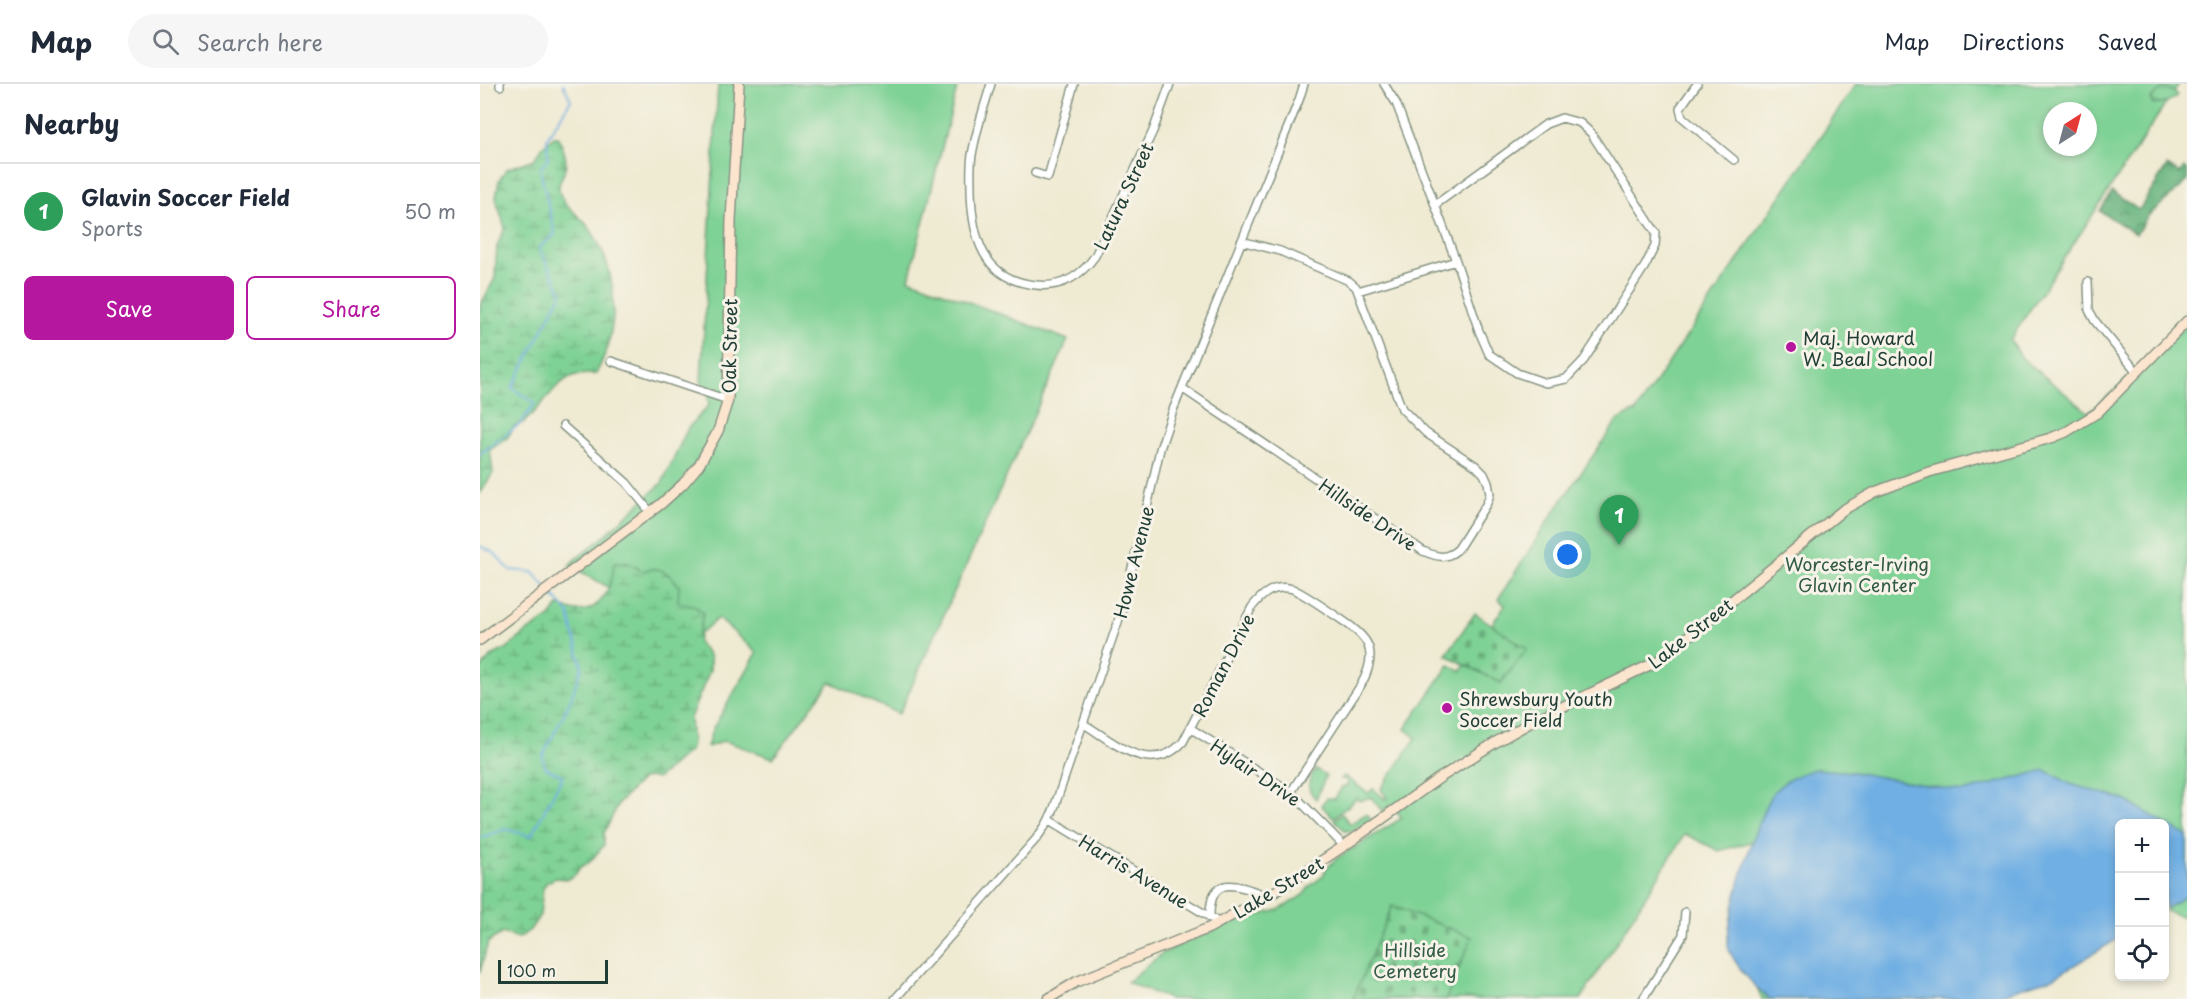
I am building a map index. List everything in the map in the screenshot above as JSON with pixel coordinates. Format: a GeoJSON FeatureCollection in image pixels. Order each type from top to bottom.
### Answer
{"type":"FeatureCollection","features":[{"type":"Feature","properties":{"kind":"main road","name":"Oak Street"},"geometry":{"type":"LineString","coordinates":[[480,640],[651,513],[683,484],[699,465],[718,431],[728,400],[731,220],[739,84]]}},
{"type":"Feature","properties":{"kind":"main road","name":"Lake Street"},"geometry":{"type":"LineString","coordinates":[[1048,999],[1076,982],[1267,896],[1344,846],[1438,779],[1506,736],[1594,690],[1659,661],[1843,510],[1895,483],[2066,432],[2097,413],[2187,321]]}},
{"type":"Feature","properties":{"kind":"street","name":"Latura Street"},"geometry":{"type":"LineString","coordinates":[[991,84],[972,157],[972,212],[975,231],[981,249],[994,267],[1018,281],[1040,285],[1061,283],[1074,277],[1095,256],[1153,131],[1170,84]]}},
{"type":"Feature","properties":{"kind":"street"},"geometry":{"type":"LineString","coordinates":[[1035,173],[1047,177],[1074,84]]}},
{"type":"Feature","properties":{"kind":"street","name":"Howe Avenue"},"geometry":{"type":"LineString","coordinates":[[895,999],[1050,820],[1121,612],[1160,449],[1182,388],[1304,84]]}},
{"type":"Feature","properties":{"kind":"street"},"geometry":{"type":"LineString","coordinates":[[1384,84],[1396,103],[1489,354],[1517,373],[1546,383],[1566,379],[1584,360],[1645,266],[1655,246],[1656,233],[1591,133],[1580,123],[1562,118],[1546,124],[1435,205]]}},
{"type":"Feature","properties":{"kind":"street"},"geometry":{"type":"LineString","coordinates":[[1696,84],[1680,108],[1682,117],[1734,160]]}},
{"type":"Feature","properties":{"kind":"street"},"geometry":{"type":"LineString","coordinates":[[1241,241],[1280,251],[1349,281],[1358,291],[1456,261]]}},
{"type":"Feature","properties":{"kind":"street"},"geometry":{"type":"LineString","coordinates":[[2088,282],[2089,310],[2095,321],[2137,372]]}},
{"type":"Feature","properties":{"kind":"street","name":"Hillside Drive"},"geometry":{"type":"LineString","coordinates":[[1182,388],[1423,551],[1443,557],[1451,555],[1458,549],[1487,503],[1490,494],[1488,483],[1484,474],[1476,466],[1426,433],[1402,409],[1358,291]]}},
{"type":"Feature","properties":{"kind":"street"},"geometry":{"type":"LineString","coordinates":[[611,360],[728,400]]}},
{"type":"Feature","properties":{"kind":"street"},"geometry":{"type":"LineString","coordinates":[[563,426],[627,483],[651,513]]}},
{"type":"Feature","properties":{"kind":"street","name":"Roman Drive"},"geometry":{"type":"LineString","coordinates":[[1084,724],[1135,754],[1149,758],[1164,756],[1175,750],[1183,742],[1257,600],[1278,587],[1290,588],[1362,634],[1370,646],[1371,665],[1361,685],[1291,792]]}},
{"type":"Feature","properties":{"kind":"street","name":"Hylair Drive"},"geometry":{"type":"LineString","coordinates":[[1190,728],[1291,792],[1344,846]]}},
{"type":"Feature","properties":{"kind":"street","name":"Harris Avenue"},"geometry":{"type":"LineString","coordinates":[[1050,820],[1214,920]]}},
{"type":"Feature","properties":{"kind":"street"},"geometry":{"type":"LineString","coordinates":[[1214,920],[1215,891],[1221,886],[1227,884],[1237,886],[1267,896]]}},
{"type":"Feature","properties":{"kind":"street"},"geometry":{"type":"LineString","coordinates":[[1643,999],[1683,935],[1685,912]]}},
{"type":"Feature","properties":{"kind":"green space"},"geometry":{"type":"Polygon","coordinates":[[[718,84],[958,84],[909,279],[1068,340],[899,714],[830,682],[773,758],[725,741],[707,747],[712,730],[757,653],[718,618],[696,637],[569,565],[662,483],[688,428],[709,405],[708,394],[701,381],[718,84]]]}},
{"type":"Feature","properties":{"kind":"green space","name":"Worcester-Irving Glavin Center"},"geometry":{"type":"Polygon","coordinates":[[[1856,84],[2179,84],[2010,340],[2022,358],[2089,413],[2187,325],[2187,918],[2169,912],[2169,819],[2115,819],[2115,827],[1820,999],[1762,999],[1747,965],[1779,834],[1719,851],[1685,834],[1581,999],[1169,999],[1127,982],[1163,953],[1232,922],[1278,910],[1287,905],[1303,895],[1323,876],[1326,869],[1337,858],[1402,818],[1392,805],[1382,811],[1371,797],[1359,801],[1356,798],[1333,818],[1321,805],[1327,798],[1335,799],[1342,787],[1347,786],[1347,780],[1341,779],[1344,776],[1368,793],[1373,789],[1385,799],[1387,798],[1381,789],[1416,738],[1405,729],[1449,665],[1461,671],[1505,605],[1498,599],[1552,515],[1617,421],[1635,413],[1856,84]]]}},
{"type":"Feature","properties":{"kind":"green space"},"geometry":{"type":"Polygon","coordinates":[[[2163,88],[2170,89],[2177,95],[2165,102],[2152,104],[2151,99],[2163,88]]]}},
{"type":"Feature","properties":{"kind":"green space"},"geometry":{"type":"Polygon","coordinates":[[[554,137],[558,137],[566,160],[559,184],[560,194],[566,204],[590,229],[600,246],[611,282],[613,320],[604,356],[596,374],[576,375],[565,380],[528,419],[515,426],[507,438],[490,450],[493,473],[480,493],[480,306],[495,278],[497,246],[505,228],[496,198],[499,180],[507,169],[535,159],[543,146],[554,137]]]}},
{"type":"Feature","properties":{"kind":"green space"},"geometry":{"type":"Polygon","coordinates":[[[2167,166],[2180,174],[2184,168],[2187,170],[2187,182],[2147,217],[2136,234],[2100,211],[2112,192],[2139,210],[2167,166]]]}},
{"type":"Feature","properties":{"kind":"green space"},"geometry":{"type":"Polygon","coordinates":[[[625,562],[644,571],[655,569],[664,571],[679,586],[678,602],[695,606],[703,613],[698,642],[710,657],[710,670],[690,718],[692,743],[690,750],[657,779],[649,777],[642,779],[619,803],[604,833],[604,845],[590,862],[580,867],[575,875],[567,879],[556,878],[547,882],[543,888],[540,915],[530,930],[519,938],[502,933],[488,942],[480,972],[480,670],[491,656],[506,649],[550,617],[558,606],[577,611],[594,607],[609,587],[614,563],[625,562]]]}},
{"type":"Feature","properties":{"kind":"green space"},"geometry":{"type":"Polygon","coordinates":[[[1475,613],[1527,649],[1501,683],[1446,655],[1475,613]]]}},
{"type":"Feature","properties":{"kind":"green space"},"geometry":{"type":"Polygon","coordinates":[[[1316,769],[1326,776],[1316,799],[1310,791],[1309,784],[1316,769]]]}},
{"type":"Feature","properties":{"kind":"green space"},"geometry":{"type":"Polygon","coordinates":[[[1342,814],[1350,824],[1366,814],[1370,820],[1352,831],[1346,831],[1334,820],[1342,814]]]}},
{"type":"Feature","properties":{"kind":"green space","name":"Hillside Cemetery"},"geometry":{"type":"Polygon","coordinates":[[[1392,906],[1472,937],[1446,999],[1353,999],[1392,906]]]}},
{"type":"Feature","properties":{"kind":"water"},"geometry":{"type":"Polygon","coordinates":[[[1816,769],[1853,772],[1963,792],[2045,770],[2070,784],[2125,800],[2158,819],[2115,819],[2115,940],[2053,978],[2007,992],[1996,999],[1770,999],[1758,989],[1737,964],[1729,950],[1728,938],[1736,896],[1759,822],[1773,793],[1788,780],[1816,769]]]}},
{"type":"Feature","properties":{"kind":"water"},"geometry":{"type":"Polygon","coordinates":[[[2169,826],[2187,836],[2187,895],[2169,906],[2169,826]]]}},
{"type":"Feature","properties":{"kind":"waterway"},"geometry":{"type":"LineString","coordinates":[[480,454],[521,423],[535,403],[512,388],[562,293],[539,248],[555,234],[540,169],[548,159],[547,138],[571,100],[563,84]]}},
{"type":"Feature","properties":{"kind":"waterway"},"geometry":{"type":"LineString","coordinates":[[480,546],[494,553],[510,570],[532,572],[546,587]]}},
{"type":"Feature","properties":{"kind":"waterway"},"geometry":{"type":"LineString","coordinates":[[480,838],[505,829],[531,836],[563,776],[546,768],[542,757],[568,706],[582,667],[569,614],[550,592]]}},
{"type":"Feature","properties":{"kind":"place","name":"Maj. Howard W. Beal School"},"geometry":{"type":"Point","coordinates":[1791,347]}},
{"type":"Feature","properties":{"kind":"place","name":"Glavin Soccer Field"},"geometry":{"type":"Point","coordinates":[1619,545]}},
{"type":"Feature","properties":{"kind":"place","name":"Shrewsbury Youth Soccer Field"},"geometry":{"type":"Point","coordinates":[1447,708]}}]}
